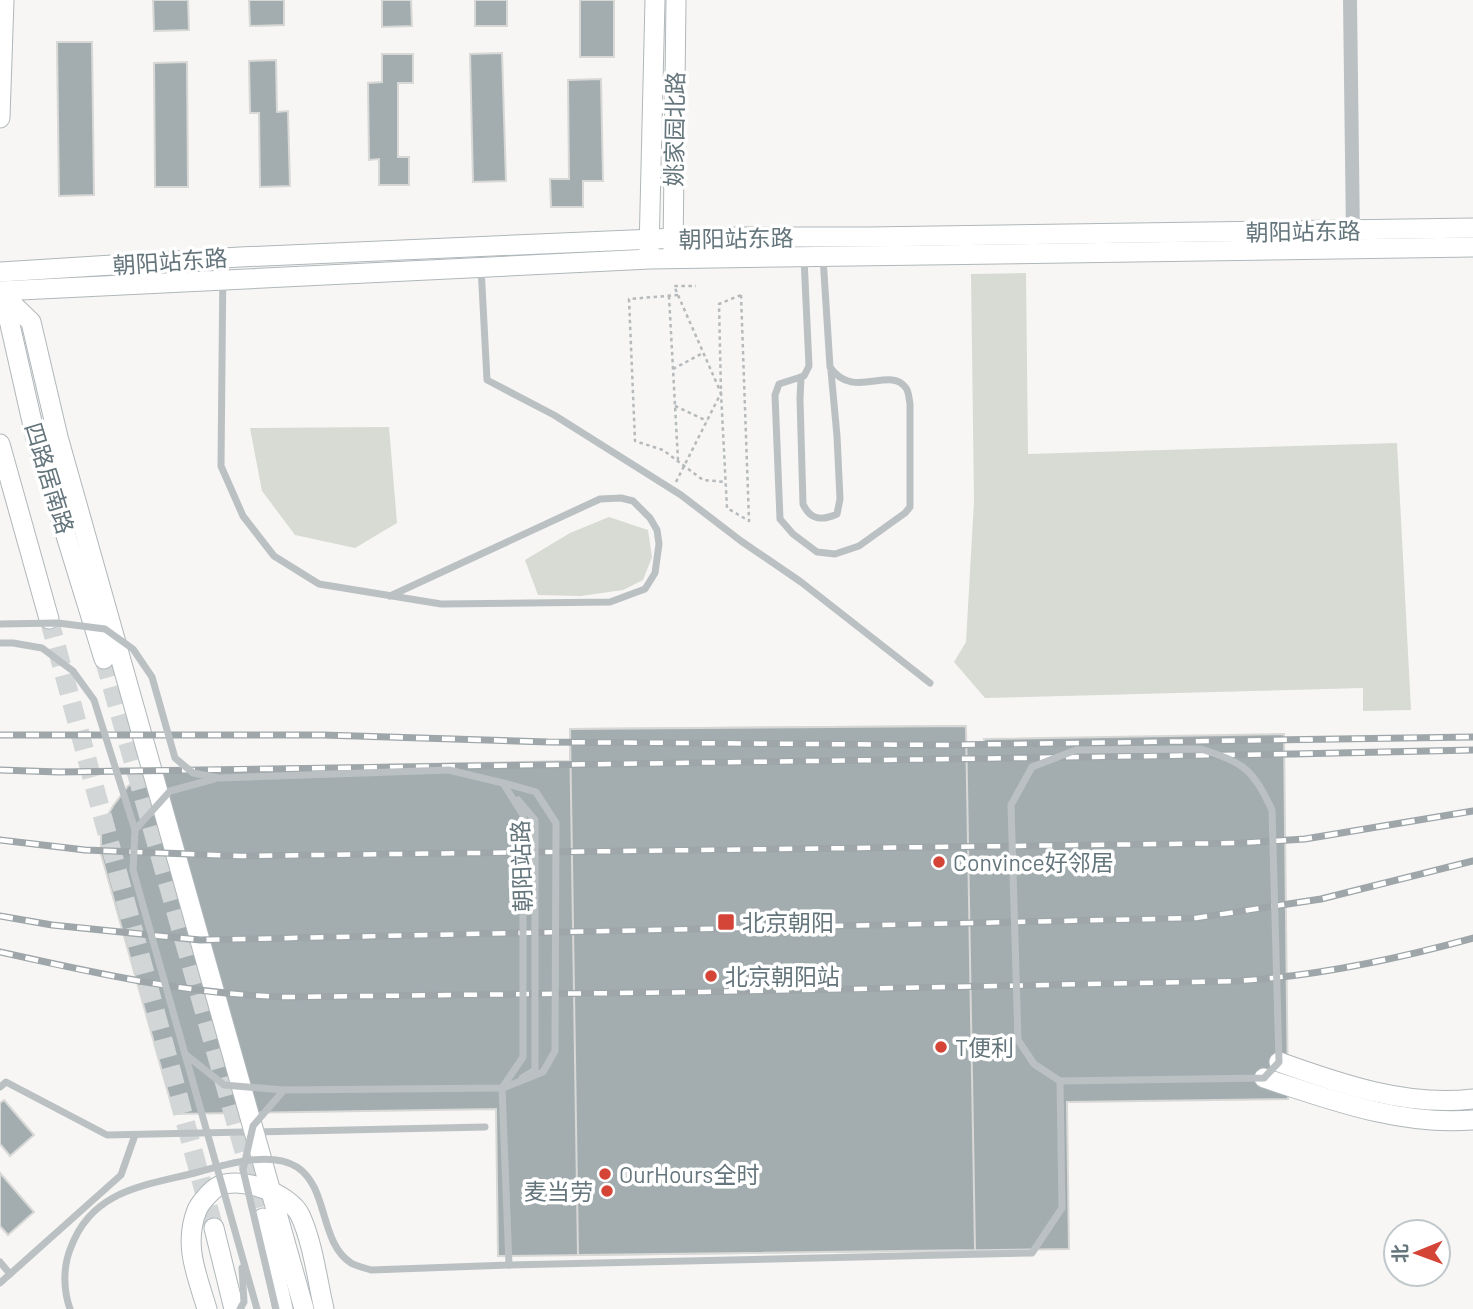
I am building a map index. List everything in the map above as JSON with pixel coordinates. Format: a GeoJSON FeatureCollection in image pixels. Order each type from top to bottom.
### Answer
{"type":"FeatureCollection","features":[{"type":"Feature","properties":{"kind":"main road"},"geometry":{"type":"LineString","coordinates":[[0,118],[4,0]]}},
{"type":"Feature","properties":{"kind":"main road","name":"姚家园北路"},"geometry":{"type":"LineString","coordinates":[[649,249],[655,0]]}},
{"type":"Feature","properties":{"kind":"main road","name":"姚家园北路"},"geometry":{"type":"LineString","coordinates":[[673,249],[676,0]]}},
{"type":"Feature","properties":{"kind":"main road","name":"朝阳站东路"},"geometry":{"type":"LineString","coordinates":[[673,249],[813,257],[1353,240],[1473,228]]}},
{"type":"Feature","properties":{"kind":"main road","name":"朝阳站东路"},"geometry":{"type":"LineString","coordinates":[[0,272],[223,258],[649,249],[1353,240],[1473,247]]}},
{"type":"Feature","properties":{"kind":"main road","name":"朝阳站东路"},"geometry":{"type":"LineString","coordinates":[[0,293],[481,267],[649,249]]}},
{"type":"Feature","properties":{"kind":"main road"},"geometry":{"type":"LineString","coordinates":[[0,293],[32,322],[58,437],[304,1309]]}},
{"type":"Feature","properties":{"kind":"main road","name":"四路居南路"},"geometry":{"type":"LineString","coordinates":[[0,293],[9,320],[35,435],[104,659]]}},
{"type":"Feature","properties":{"kind":"main road","name":"四路居南路"},"geometry":{"type":"LineString","coordinates":[[0,444],[50,619]]}},
{"type":"Feature","properties":{"kind":"main road"},"geometry":{"type":"LineString","coordinates":[[1279,1062],[1348,1087],[1455,1101],[1473,1099]]}},
{"type":"Feature","properties":{"kind":"main road"},"geometry":{"type":"LineString","coordinates":[[1264,1078],[1335,1101],[1406,1118],[1473,1120]]}},
{"type":"Feature","properties":{"kind":"main road"},"geometry":{"type":"LineString","coordinates":[[207,1309],[190,1248],[198,1208],[217,1186],[238,1183],[267,1189],[286,1200],[299,1213],[324,1309]]}},
{"type":"Feature","properties":{"kind":"main road"},"geometry":{"type":"LineString","coordinates":[[263,1218],[283,1309]]}},
{"type":"Feature","properties":{"kind":"main road"},"geometry":{"type":"LineString","coordinates":[[214,1228],[234,1309]]}},
{"type":"Feature","properties":{"kind":"street"},"geometry":{"type":"LineString","coordinates":[[1350,0],[1353,240]]}},
{"type":"Feature","properties":{"kind":"lane"},"geometry":{"type":"LineString","coordinates":[[813,257],[808,366],[804,376],[779,384],[775,395],[780,519],[793,534],[817,551],[835,554],[859,546],[910,507],[911,404],[907,388],[899,382],[884,380],[848,383],[837,377],[830,367]]}},
{"type":"Feature","properties":{"kind":"lane"},"geometry":{"type":"LineString","coordinates":[[801,377],[803,504],[807,514],[816,519],[828,519],[837,514],[839,499],[837,436],[830,367],[813,257]]}},
{"type":"Feature","properties":{"kind":"lane"},"geometry":{"type":"LineString","coordinates":[[223,258],[221,466],[243,516],[274,556],[319,584],[390,596],[441,604],[610,602],[645,589],[655,573],[659,558],[657,530],[650,517],[633,501],[621,498],[600,499],[390,596]]}},
{"type":"Feature","properties":{"kind":"lane"},"geometry":{"type":"LineString","coordinates":[[481,267],[486,380],[554,415],[673,489],[801,582],[930,683]]}},
{"type":"Feature","properties":{"kind":"lane"},"geometry":{"type":"LineString","coordinates":[[0,624],[58,623],[105,629],[132,649],[152,677],[174,758],[193,773],[219,778]]}},
{"type":"Feature","properties":{"kind":"lane"},"geometry":{"type":"LineString","coordinates":[[0,643],[42,648],[73,671],[94,700],[135,830],[133,870],[257,1309]]}},
{"type":"Feature","properties":{"kind":"lane"},"geometry":{"type":"LineString","coordinates":[[1201,749],[1235,760],[1259,782],[1272,810],[1279,1062],[1264,1078],[1060,1081],[1034,1064],[1018,1041],[1011,805],[1032,767],[1076,750],[1201,749]]}},
{"type":"Feature","properties":{"kind":"lane"},"geometry":{"type":"LineString","coordinates":[[135,830],[170,790],[219,778],[449,770],[536,792],[556,823],[555,1051],[544,1072],[502,1088],[284,1090],[224,1085],[184,1053]]}},
{"type":"Feature","properties":{"kind":"lane"},"geometry":{"type":"LineString","coordinates":[[502,1088],[535,1070],[535,820],[503,783]]}},
{"type":"Feature","properties":{"kind":"lane","name":"朝阳站路"},"geometry":{"type":"LineString","coordinates":[[502,1088],[523,1057],[523,815],[503,783]]}},
{"type":"Feature","properties":{"kind":"lane"},"geometry":{"type":"LineString","coordinates":[[70,1309],[65,1263],[78,1229],[100,1204],[131,1190],[247,1160],[272,1160],[297,1167],[315,1188],[334,1247],[351,1264],[371,1270],[1032,1253],[1062,1208],[1060,1081]]}},
{"type":"Feature","properties":{"kind":"lane"},"geometry":{"type":"LineString","coordinates":[[0,1087],[6,1082],[107,1135],[485,1127]]}},
{"type":"Feature","properties":{"kind":"lane"},"geometry":{"type":"LineString","coordinates":[[502,1088],[509,1265]]}},
{"type":"Feature","properties":{"kind":"lane"},"geometry":{"type":"LineString","coordinates":[[276,1309],[243,1170],[253,1126],[284,1090]]}},
{"type":"Feature","properties":{"kind":"lane"},"geometry":{"type":"LineString","coordinates":[[0,1283],[121,1175],[135,1135]]}},
{"type":"Feature","properties":{"kind":"lane"},"geometry":{"type":"LineString","coordinates":[[240,1309],[244,1302],[242,1254]]}},
{"type":"Feature","properties":{"kind":"lane"},"geometry":{"type":"LineString","coordinates":[[0,1262],[10,1274]]}},
{"type":"Feature","properties":{"kind":"path"},"geometry":{"type":"LineString","coordinates":[[696,286],[674,286],[721,393]]}},
{"type":"Feature","properties":{"kind":"path"},"geometry":{"type":"LineString","coordinates":[[678,295],[629,299],[635,441],[663,450],[703,480],[726,482]]}},
{"type":"Feature","properties":{"kind":"path"},"geometry":{"type":"LineString","coordinates":[[741,295],[749,521],[727,508],[726,482],[719,304],[741,295]]}},
{"type":"Feature","properties":{"kind":"path"},"geometry":{"type":"LineString","coordinates":[[669,296],[678,460]]}},
{"type":"Feature","properties":{"kind":"path"},"geometry":{"type":"LineString","coordinates":[[673,369],[703,353]]}},
{"type":"Feature","properties":{"kind":"path"},"geometry":{"type":"LineString","coordinates":[[673,489],[721,393]]}},
{"type":"Feature","properties":{"kind":"path"},"geometry":{"type":"LineString","coordinates":[[675,405],[707,421]]}},
{"type":"Feature","properties":{"kind":"shaded area"},"geometry":{"type":"Polygon","coordinates":[[[1026,273],[1028,454],[1397,443],[1411,710],[1363,711],[1363,688],[985,698],[954,662],[966,642],[974,501],[971,274],[1026,273]]]}},
{"type":"Feature","properties":{"kind":"shaded area"},"geometry":{"type":"Polygon","coordinates":[[[389,427],[397,523],[355,548],[295,535],[262,491],[250,428],[389,427]]]}},
{"type":"Feature","properties":{"kind":"shaded area"},"geometry":{"type":"Polygon","coordinates":[[[609,517],[648,530],[652,557],[643,580],[623,590],[581,596],[538,595],[525,560],[570,533],[609,517]]]}},
{"type":"Feature","properties":{"kind":"building"},"geometry":{"type":"Polygon","coordinates":[[[153,0],[188,0],[189,30],[154,31],[153,0]]]}},
{"type":"Feature","properties":{"kind":"building"},"geometry":{"type":"Polygon","coordinates":[[[249,0],[284,0],[284,25],[250,26],[249,0]]]}},
{"type":"Feature","properties":{"kind":"building"},"geometry":{"type":"Polygon","coordinates":[[[382,0],[411,0],[412,26],[382,27],[382,0]]]}},
{"type":"Feature","properties":{"kind":"building"},"geometry":{"type":"Polygon","coordinates":[[[475,0],[507,0],[507,26],[475,26],[475,0]]]}},
{"type":"Feature","properties":{"kind":"building"},"geometry":{"type":"Polygon","coordinates":[[[580,0],[614,0],[614,57],[580,57],[580,0]]]}},
{"type":"Feature","properties":{"kind":"building"},"geometry":{"type":"Polygon","coordinates":[[[57,42],[92,42],[94,195],[59,196],[57,42]]]}},
{"type":"Feature","properties":{"kind":"building"},"geometry":{"type":"Polygon","coordinates":[[[502,53],[506,181],[473,182],[470,54],[502,53]]]}},
{"type":"Feature","properties":{"kind":"building"},"geometry":{"type":"Polygon","coordinates":[[[382,54],[413,54],[413,83],[398,83],[398,157],[409,157],[409,185],[379,185],[379,159],[369,160],[368,83],[382,82],[382,54]]]}},
{"type":"Feature","properties":{"kind":"building"},"geometry":{"type":"Polygon","coordinates":[[[276,60],[277,112],[288,111],[290,186],[260,187],[259,113],[250,113],[249,61],[276,60]]]}},
{"type":"Feature","properties":{"kind":"building"},"geometry":{"type":"Polygon","coordinates":[[[187,62],[188,187],[155,187],[154,63],[187,62]]]}},
{"type":"Feature","properties":{"kind":"building"},"geometry":{"type":"Polygon","coordinates":[[[601,79],[603,181],[583,181],[583,207],[551,207],[550,179],[569,179],[568,80],[601,79]]]}},
{"type":"Feature","properties":{"kind":"building","name":"北京朝阳站"},"geometry":{"type":"Polygon","coordinates":[[[966,726],[966,746],[985,746],[984,739],[1284,734],[1288,1099],[1067,1102],[1069,1249],[498,1256],[496,1109],[174,1114],[101,854],[101,834],[113,806],[128,786],[148,774],[171,769],[570,761],[570,729],[966,726]]]}},
{"type":"Feature","properties":{"kind":"building"},"geometry":{"type":"Polygon","coordinates":[[[966,726],[975,1250],[578,1255],[570,729],[966,726]]]}},
{"type":"Feature","properties":{"kind":"building"},"geometry":{"type":"Polygon","coordinates":[[[4,1100],[34,1135],[10,1156],[0,1144],[0,1103],[4,1100]]]}},
{"type":"Feature","properties":{"kind":"building"},"geometry":{"type":"Polygon","coordinates":[[[0,1173],[34,1212],[8,1235],[0,1226],[0,1173]]]}},
{"type":"Feature","properties":{"kind":"tunnel"},"geometry":{"type":"LineString","coordinates":[[49,619],[214,1228]]}},
{"type":"Feature","properties":{"kind":"tunnel"},"geometry":{"type":"LineString","coordinates":[[104,659],[263,1218]]}},
{"type":"Feature","properties":{"kind":"railway"},"geometry":{"type":"LineString","coordinates":[[0,735],[323,735],[548,742],[945,745],[1473,737]]}},
{"type":"Feature","properties":{"kind":"railway"},"geometry":{"type":"LineString","coordinates":[[0,770],[59,772],[1473,750]]}},
{"type":"Feature","properties":{"kind":"railway"},"geometry":{"type":"LineString","coordinates":[[0,840],[85,850],[241,856],[1241,843],[1305,839],[1473,811]]}},
{"type":"Feature","properties":{"kind":"railway"},"geometry":{"type":"LineString","coordinates":[[0,916],[52,925],[200,940],[1196,918],[1321,899],[1473,861]]}},
{"type":"Feature","properties":{"kind":"railway"},"geometry":{"type":"LineString","coordinates":[[0,952],[177,987],[285,997],[1237,981],[1356,965],[1473,938]]}},
{"type":"Feature","properties":{"kind":"place","name":"Convince好邻居"},"geometry":{"type":"Point","coordinates":[939,862]}},
{"type":"Feature","properties":{"kind":"place","name":"北京朝阳"},"geometry":{"type":"Point","coordinates":[726,922]}},
{"type":"Feature","properties":{"kind":"place","name":"北京朝阳站"},"geometry":{"type":"Point","coordinates":[711,976]}},
{"type":"Feature","properties":{"kind":"place","name":"T便利"},"geometry":{"type":"Point","coordinates":[941,1047]}},
{"type":"Feature","properties":{"kind":"place","name":"OurHours全时"},"geometry":{"type":"Point","coordinates":[605,1174]}},
{"type":"Feature","properties":{"kind":"place","name":"麦当劳"},"geometry":{"type":"Point","coordinates":[607,1191]}}]}
